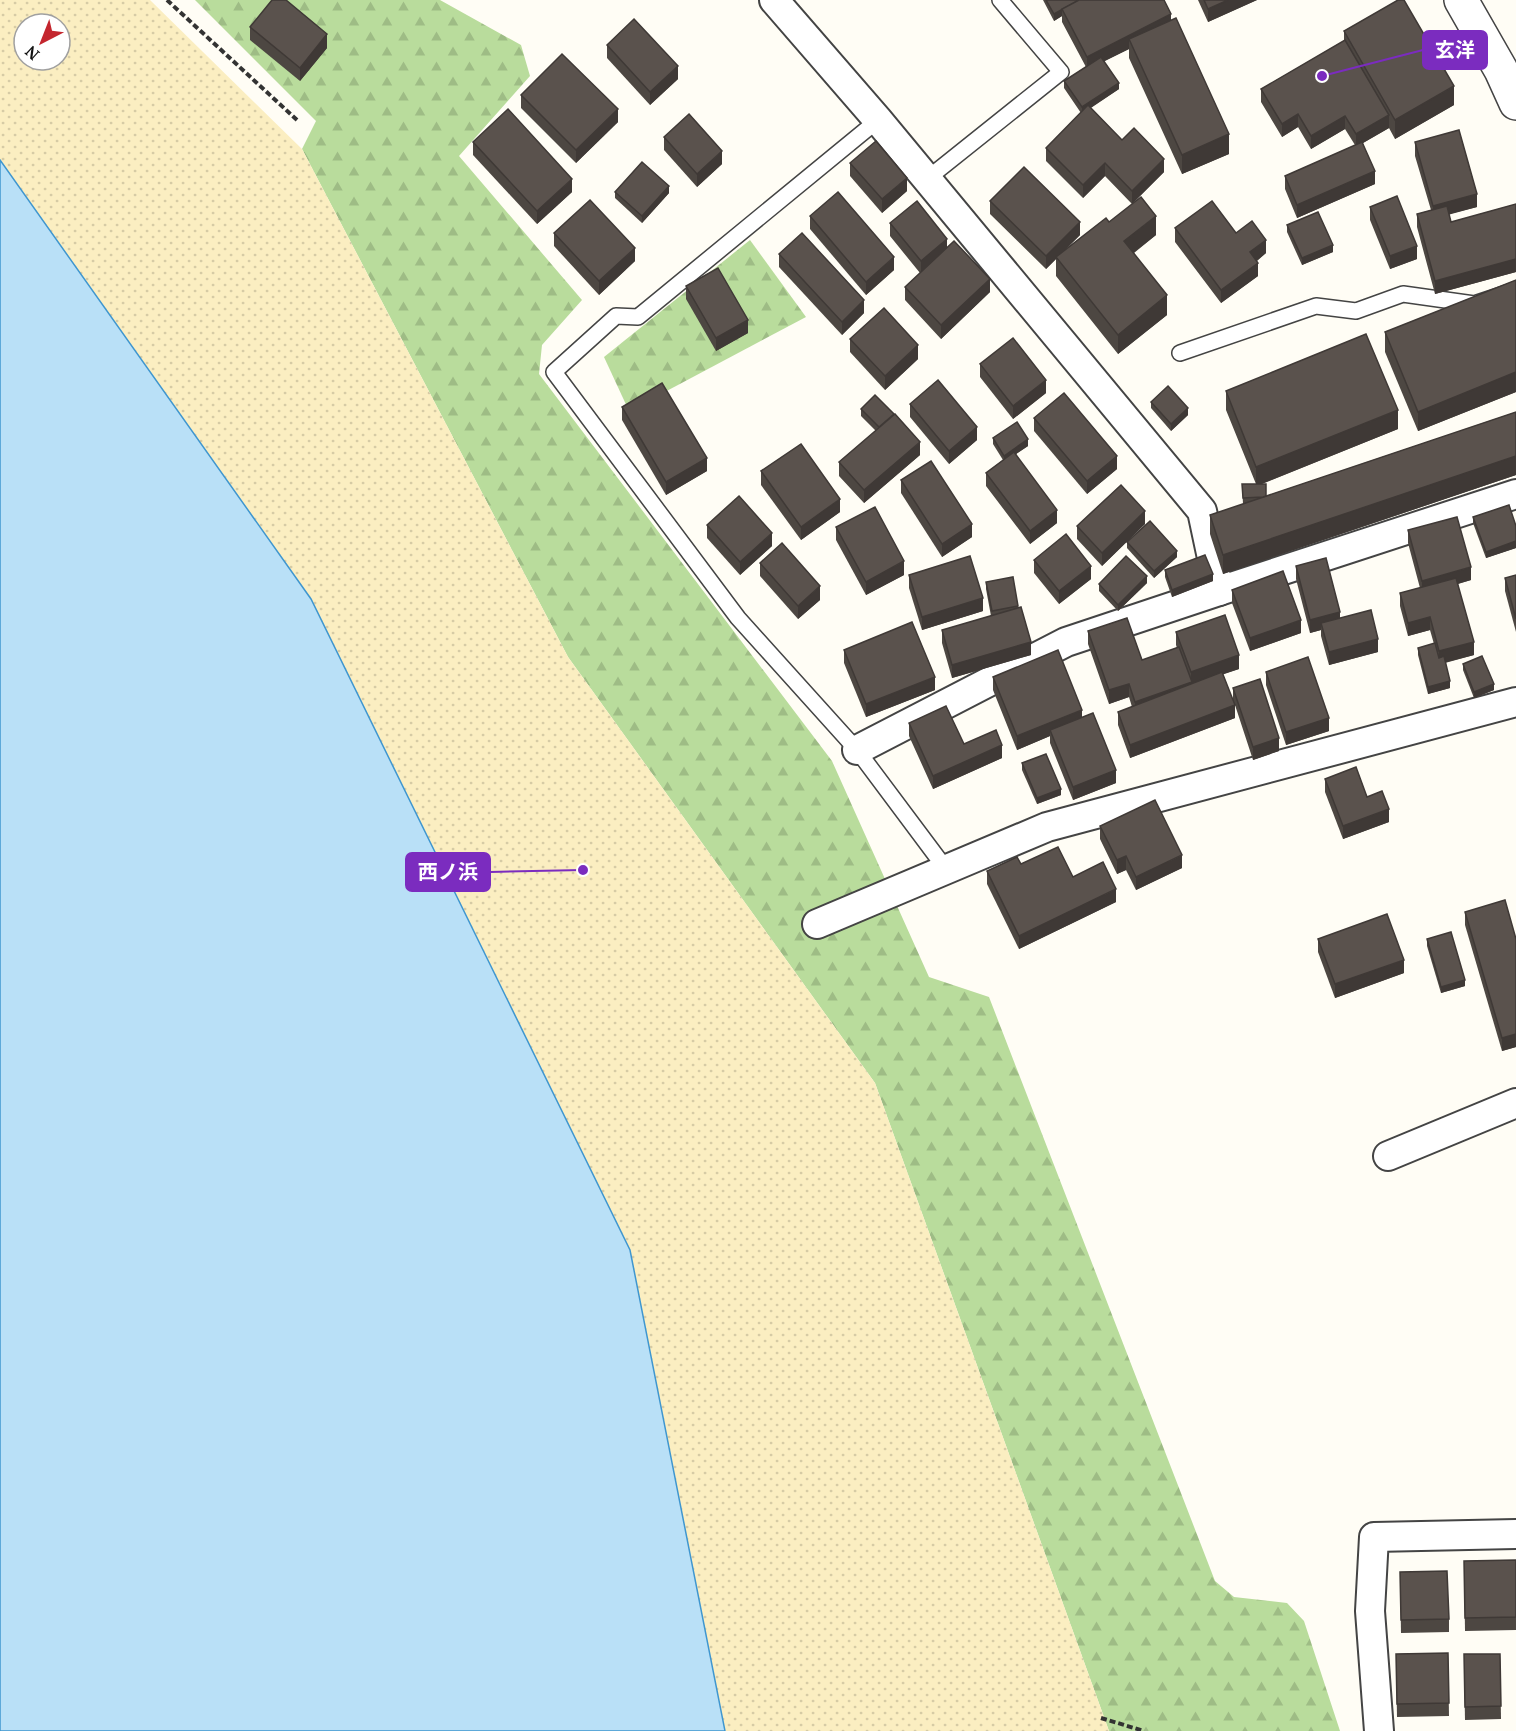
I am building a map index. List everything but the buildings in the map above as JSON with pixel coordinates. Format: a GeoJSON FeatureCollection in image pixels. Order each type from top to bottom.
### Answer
{"type":"FeatureCollection","features":[{"type":"Feature","properties":{"kind":"street"},"geometry":{"type":"LineString","coordinates":[[774,0],[878,120],[1202,511],[1219,591]]}},
{"type":"Feature","properties":{"kind":"street"},"geometry":{"type":"LineString","coordinates":[[1461,0],[1508,67],[1516,103]]}},
{"type":"Feature","properties":{"kind":"street"},"geometry":{"type":"LineString","coordinates":[[857,750],[1066,642],[1516,494]]}},
{"type":"Feature","properties":{"kind":"street"},"geometry":{"type":"LineString","coordinates":[[817,924],[1047,827],[1516,702]]}},
{"type":"Feature","properties":{"kind":"street"},"geometry":{"type":"LineString","coordinates":[[1388,1156],[1516,1103]]}},
{"type":"Feature","properties":{"kind":"street"},"geometry":{"type":"LineString","coordinates":[[1379,1731],[1370,1611],[1374,1537],[1516,1534]]}},
{"type":"Feature","properties":{"kind":"lane"},"geometry":{"type":"LineString","coordinates":[[927,179],[1061,72],[1000,0]]}},
{"type":"Feature","properties":{"kind":"lane"},"geometry":{"type":"LineString","coordinates":[[878,120],[638,317],[616,316],[554,372],[738,618],[857,750],[946,869]]}},
{"type":"Feature","properties":{"kind":"lane"},"geometry":{"type":"LineString","coordinates":[[1180,353],[1316,306],[1356,311],[1403,294],[1474,304],[1516,290]]}},
{"type":"Feature","properties":{"kind":"path"},"geometry":{"type":"LineString","coordinates":[[166,0],[297,120]]}},
{"type":"Feature","properties":{"kind":"path"},"geometry":{"type":"LineString","coordinates":[[1101,1718],[1144,1731]]}},
{"type":"Feature","properties":{"kind":"green space"},"geometry":{"type":"Polygon","coordinates":[[[195,0],[440,0],[521,45],[530,76],[459,156],[582,300],[542,345],[539,374],[832,761],[929,977],[989,997],[1215,1581],[1234,1597],[1287,1603],[1304,1621],[1340,1731],[1109,1731],[875,1083],[568,657],[302,149],[316,121],[195,0]]]}},
{"type":"Feature","properties":{"kind":"green space"},"geometry":{"type":"Polygon","coordinates":[[[750,240],[806,317],[629,411],[604,357],[750,240]]]}},
{"type":"Feature","properties":{"kind":"sand"},"geometry":{"type":"Polygon","coordinates":[[[0,0],[150,0],[302,149],[568,657],[875,1083],[1109,1731],[725,1731],[630,1250],[311,599],[0,160],[0,0]]]}},
{"type":"Feature","properties":{"kind":"water"},"geometry":{"type":"Polygon","coordinates":[[[0,160],[311,599],[630,1250],[725,1731],[0,1731],[0,160]]]}},
{"type":"Feature","properties":{"kind":"place","name":"玄洋"},"geometry":{"type":"Point","coordinates":[1322,76]}},
{"type":"Feature","properties":{"kind":"place","name":"西ノ浜"},"geometry":{"type":"Point","coordinates":[583,870]}}]}
